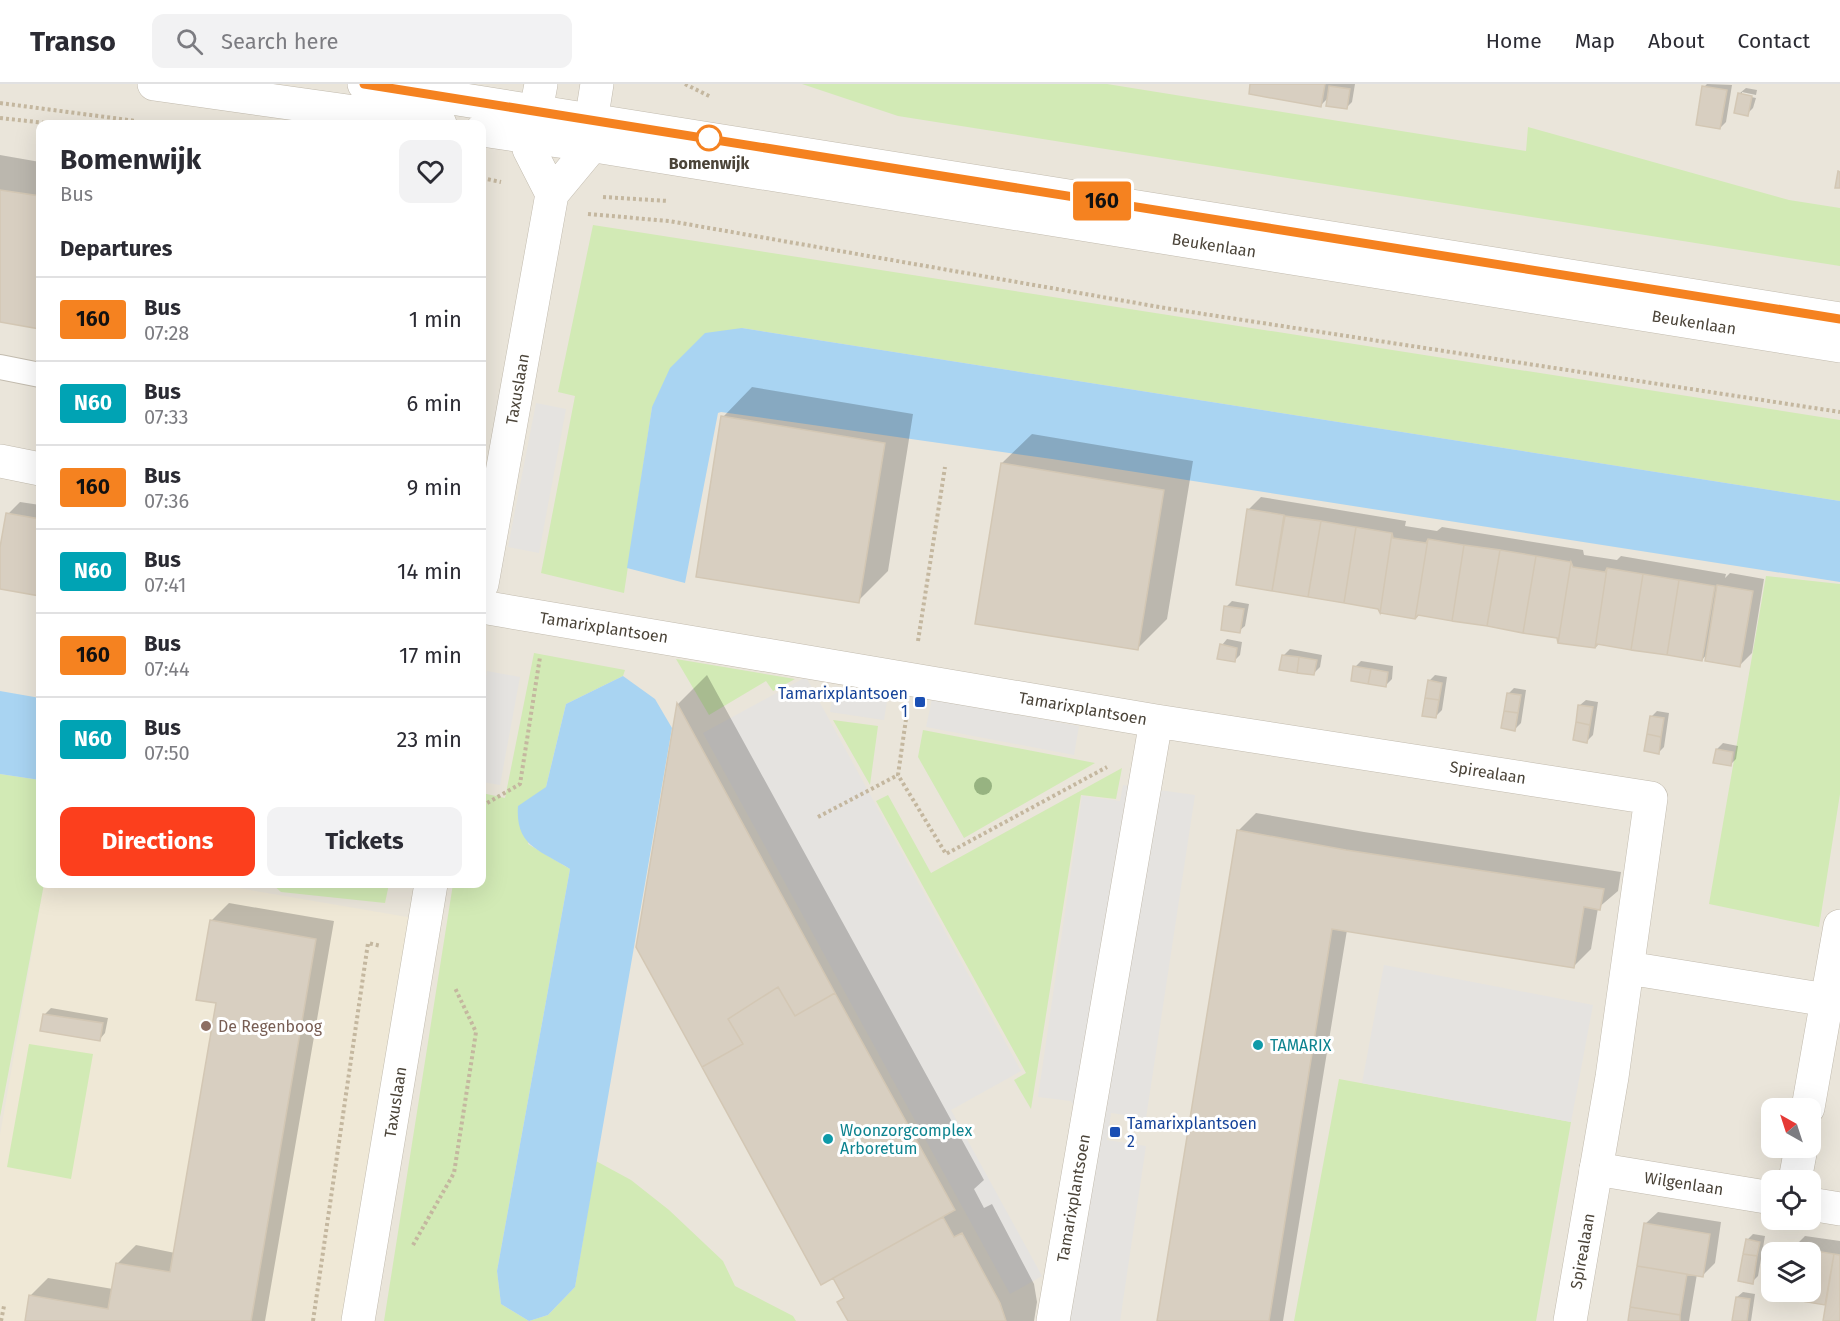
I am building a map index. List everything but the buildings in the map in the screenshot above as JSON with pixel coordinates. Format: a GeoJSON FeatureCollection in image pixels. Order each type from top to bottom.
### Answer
{"type":"FeatureCollection","features":[{"type":"Feature","properties":{"kind":"street"},"geometry":{"type":"LineString","coordinates":[[154,84],[411,120]]}},
{"type":"Feature","properties":{"kind":"street","name":"Beukenlaan"},"geometry":{"type":"LineString","coordinates":[[364,84],[536,110],[590,132],[1840,345]]}},
{"type":"Feature","properties":{"kind":"street"},"geometry":{"type":"LineString","coordinates":[[590,132],[597,84]]}},
{"type":"Feature","properties":{"kind":"street"},"geometry":{"type":"LineString","coordinates":[[536,110],[529,149],[550,202]]}},
{"type":"Feature","properties":{"kind":"street","name":"Beukenlaan"},"geometry":{"type":"LineString","coordinates":[[486,129],[536,110]]}},
{"type":"Feature","properties":{"kind":"street","name":"Beukenlaan"},"geometry":{"type":"LineString","coordinates":[[590,132],[1840,320]]}},
{"type":"Feature","properties":{"kind":"street","name":"Taxuslaan"},"geometry":{"type":"LineString","coordinates":[[486,535],[489,498],[550,202],[586,153],[590,132]]}},
{"type":"Feature","properties":{"kind":"street"},"geometry":{"type":"LineString","coordinates":[[0,461],[36,468]]}},
{"type":"Feature","properties":{"kind":"street","name":"Tamarixplantsoen"},"geometry":{"type":"LineString","coordinates":[[486,608],[912,679],[1154,731],[1053,1321]]}},
{"type":"Feature","properties":{"kind":"street","name":"Spirealaan"},"geometry":{"type":"LineString","coordinates":[[1154,731],[1651,798],[1628,968],[1570,1321]]}},
{"type":"Feature","properties":{"kind":"street","name":"Taxuslaan"},"geometry":{"type":"LineString","coordinates":[[358,1321],[430,888]]}},
{"type":"Feature","properties":{"kind":"street"},"geometry":{"type":"LineString","coordinates":[[1810,1098],[1840,926]]}},
{"type":"Feature","properties":{"kind":"street"},"geometry":{"type":"LineString","coordinates":[[1628,968],[1827,1000]]}},
{"type":"Feature","properties":{"kind":"street","name":"Wilgenlaan"},"geometry":{"type":"LineString","coordinates":[[1596,1169],[1761,1196]]}},
{"type":"Feature","properties":{"kind":"street"},"geometry":{"type":"LineString","coordinates":[[1821,1206],[1840,1209]]}},
{"type":"Feature","properties":{"kind":"lane"},"geometry":{"type":"LineString","coordinates":[[0,368],[36,374]]}},
{"type":"Feature","properties":{"kind":"path"},"geometry":{"type":"LineString","coordinates":[[0,103],[124,120]]}},
{"type":"Feature","properties":{"kind":"path"},"geometry":{"type":"LineString","coordinates":[[0,118],[36,122]]}},
{"type":"Feature","properties":{"kind":"path"},"geometry":{"type":"LineString","coordinates":[[550,202],[1177,310],[1840,412]]}},
{"type":"Feature","properties":{"kind":"path"},"geometry":{"type":"LineString","coordinates":[[945,467],[898,775],[946,854],[1154,731]]}},
{"type":"Feature","properties":{"kind":"path"},"geometry":{"type":"LineString","coordinates":[[486,804],[520,784],[546,618]]}},
{"type":"Feature","properties":{"kind":"path"},"geometry":{"type":"LineString","coordinates":[[818,817],[898,775]]}},
{"type":"Feature","properties":{"kind":"path"},"geometry":{"type":"LineString","coordinates":[[313,1321],[368,943],[391,947]]}},
{"type":"Feature","properties":{"kind":"path"},"geometry":{"type":"LineString","coordinates":[[409,1253],[454,1173],[476,1032],[451,981]]}},
{"type":"Feature","properties":{"kind":"path"},"geometry":{"type":"LineString","coordinates":[[1,1321],[4,1306]]}},
{"type":"Feature","properties":{"kind":"shaded area"},"geometry":{"type":"Polygon","coordinates":[[[0,84],[1840,84],[1840,1321],[0,1321],[0,84]]]}},
{"type":"Feature","properties":{"kind":"shaded area"},"geometry":{"type":"Polygon","coordinates":[[[536,403],[566,409],[539,553],[508,547],[536,403]]]}},
{"type":"Feature","properties":{"kind":"shaded area"},"geometry":{"type":"Polygon","coordinates":[[[487,671],[520,677],[500,785],[486,783],[487,671]]]}},
{"type":"Feature","properties":{"kind":"shaded area"},"geometry":{"type":"Polygon","coordinates":[[[806,677],[1021,1071],[951,1110],[1042,1276],[1010,1294],[703,733],[806,677]]]}},
{"type":"Feature","properties":{"kind":"shaded area"},"geometry":{"type":"Polygon","coordinates":[[[834,686],[888,695],[884,720],[830,712],[834,686]]]}},
{"type":"Feature","properties":{"kind":"shaded area"},"geometry":{"type":"Polygon","coordinates":[[[932,699],[1079,726],[1074,755],[926,727],[932,699]]]}},
{"type":"Feature","properties":{"kind":"shaded area"},"geometry":{"type":"Polygon","coordinates":[[[1123,785],[1195,795],[1146,1118],[1111,1113],[1107,1140],[1146,1146],[1120,1321],[1070,1321],[1096,1149],[1071,1101],[1038,1097],[1082,796],[1120,801],[1123,785]]]}},
{"type":"Feature","properties":{"kind":"shaded area","name":"De Regenboog"},"geometry":{"type":"Polygon","coordinates":[[[43,888],[238,888],[413,918],[341,1321],[0,1321],[0,1135],[43,888]]]}},
{"type":"Feature","properties":{"kind":"shaded area"},"geometry":{"type":"Polygon","coordinates":[[[1384,965],[1593,1005],[1571,1122],[1362,1083],[1384,965]]]}},
{"type":"Feature","properties":{"kind":"green space"},"geometry":{"type":"Polygon","coordinates":[[[802,84],[1107,84],[1526,151],[1528,127],[1789,200],[1840,208],[1840,266],[898,116],[802,84]]]}},
{"type":"Feature","properties":{"kind":"green space"},"geometry":{"type":"Polygon","coordinates":[[[593,225],[1840,420],[1840,501],[742,328],[652,407],[624,593],[541,573],[575,396],[558,392],[593,225]]]}},
{"type":"Feature","properties":{"kind":"green space"},"geometry":{"type":"Polygon","coordinates":[[[1766,576],[1840,584],[1840,794],[1819,927],[1709,904],[1766,576]]]}},
{"type":"Feature","properties":{"kind":"green space"},"geometry":{"type":"Polygon","coordinates":[[[534,653],[625,670],[623,676],[566,704],[546,787],[528,844],[570,869],[497,1271],[501,1304],[529,1321],[384,1321],[452,888],[486,888],[486,794],[505,798],[534,653]]]}},
{"type":"Feature","properties":{"kind":"green space"},"geometry":{"type":"Polygon","coordinates":[[[676,659],[795,679],[773,691],[766,681],[709,715],[676,659]]]}},
{"type":"Feature","properties":{"kind":"green space"},"geometry":{"type":"Polygon","coordinates":[[[833,720],[878,726],[870,785],[833,720]]]}},
{"type":"Feature","properties":{"kind":"green space"},"geometry":{"type":"Polygon","coordinates":[[[923,730],[1095,763],[964,838],[918,757],[923,730]]]}},
{"type":"Feature","properties":{"kind":"green space"},"geometry":{"type":"Polygon","coordinates":[[[1122,768],[1116,799],[1081,795],[1031,1109],[1014,1080],[1026,1073],[876,801],[888,795],[931,873],[1122,768]]]}},
{"type":"Feature","properties":{"kind":"green space"},"geometry":{"type":"Polygon","coordinates":[[[0,774],[36,779],[36,888],[43,888],[0,1117],[0,774]]]}},
{"type":"Feature","properties":{"kind":"green space"},"geometry":{"type":"Polygon","coordinates":[[[276,888],[388,888],[385,903],[281,892],[276,888]]]}},
{"type":"Feature","properties":{"kind":"green space"},"geometry":{"type":"Polygon","coordinates":[[[29,1044],[93,1054],[71,1179],[7,1167],[29,1044]]]}},
{"type":"Feature","properties":{"kind":"green space"},"geometry":{"type":"Polygon","coordinates":[[[1339,1079],[1571,1122],[1536,1321],[1294,1321],[1339,1079]]]}},
{"type":"Feature","properties":{"kind":"green space"},"geometry":{"type":"Polygon","coordinates":[[[596,1161],[631,1180],[669,1210],[723,1261],[735,1286],[793,1316],[796,1321],[529,1321],[548,1315],[575,1287],[596,1161]]]}},
{"type":"Feature","properties":{"kind":"water"},"geometry":{"type":"Polygon","coordinates":[[[742,328],[1840,501],[1840,582],[1052,459],[721,412],[718,413],[685,583],[627,568],[652,407],[670,368],[705,333],[742,328]]]}},
{"type":"Feature","properties":{"kind":"water"},"geometry":{"type":"Polygon","coordinates":[[[623,676],[655,699],[672,728],[575,1287],[548,1315],[529,1321],[501,1304],[497,1271],[570,869],[540,852],[525,839],[518,820],[518,806],[546,787],[566,704],[623,676]]]}},
{"type":"Feature","properties":{"kind":"water"},"geometry":{"type":"Polygon","coordinates":[[[0,691],[36,697],[36,779],[0,774],[0,691]]]}},
{"type":"Feature","properties":{"kind":"bus line","name":"160"},"geometry":{"type":"LineString","coordinates":[[364,84],[1840,319]]}},
{"type":"Feature","properties":{"kind":"place","name":"Bomenwijk"},"geometry":{"type":"Point","coordinates":[709,138]}},
{"type":"Feature","properties":{"kind":"place","name":"Tamarixplantsoen 1"},"geometry":{"type":"Point","coordinates":[920,702]}},
{"type":"Feature","properties":{"kind":"place","name":"De Regenboog"},"geometry":{"type":"Point","coordinates":[206,1026]}},
{"type":"Feature","properties":{"kind":"place","name":"TAMARIX"},"geometry":{"type":"Point","coordinates":[1258,1045]}},
{"type":"Feature","properties":{"kind":"place","name":"Tamarixplantsoen 2"},"geometry":{"type":"Point","coordinates":[1115,1132]}},
{"type":"Feature","properties":{"kind":"place","name":"Woonzorgcomplex Arboretum"},"geometry":{"type":"Point","coordinates":[828,1139]}}]}
